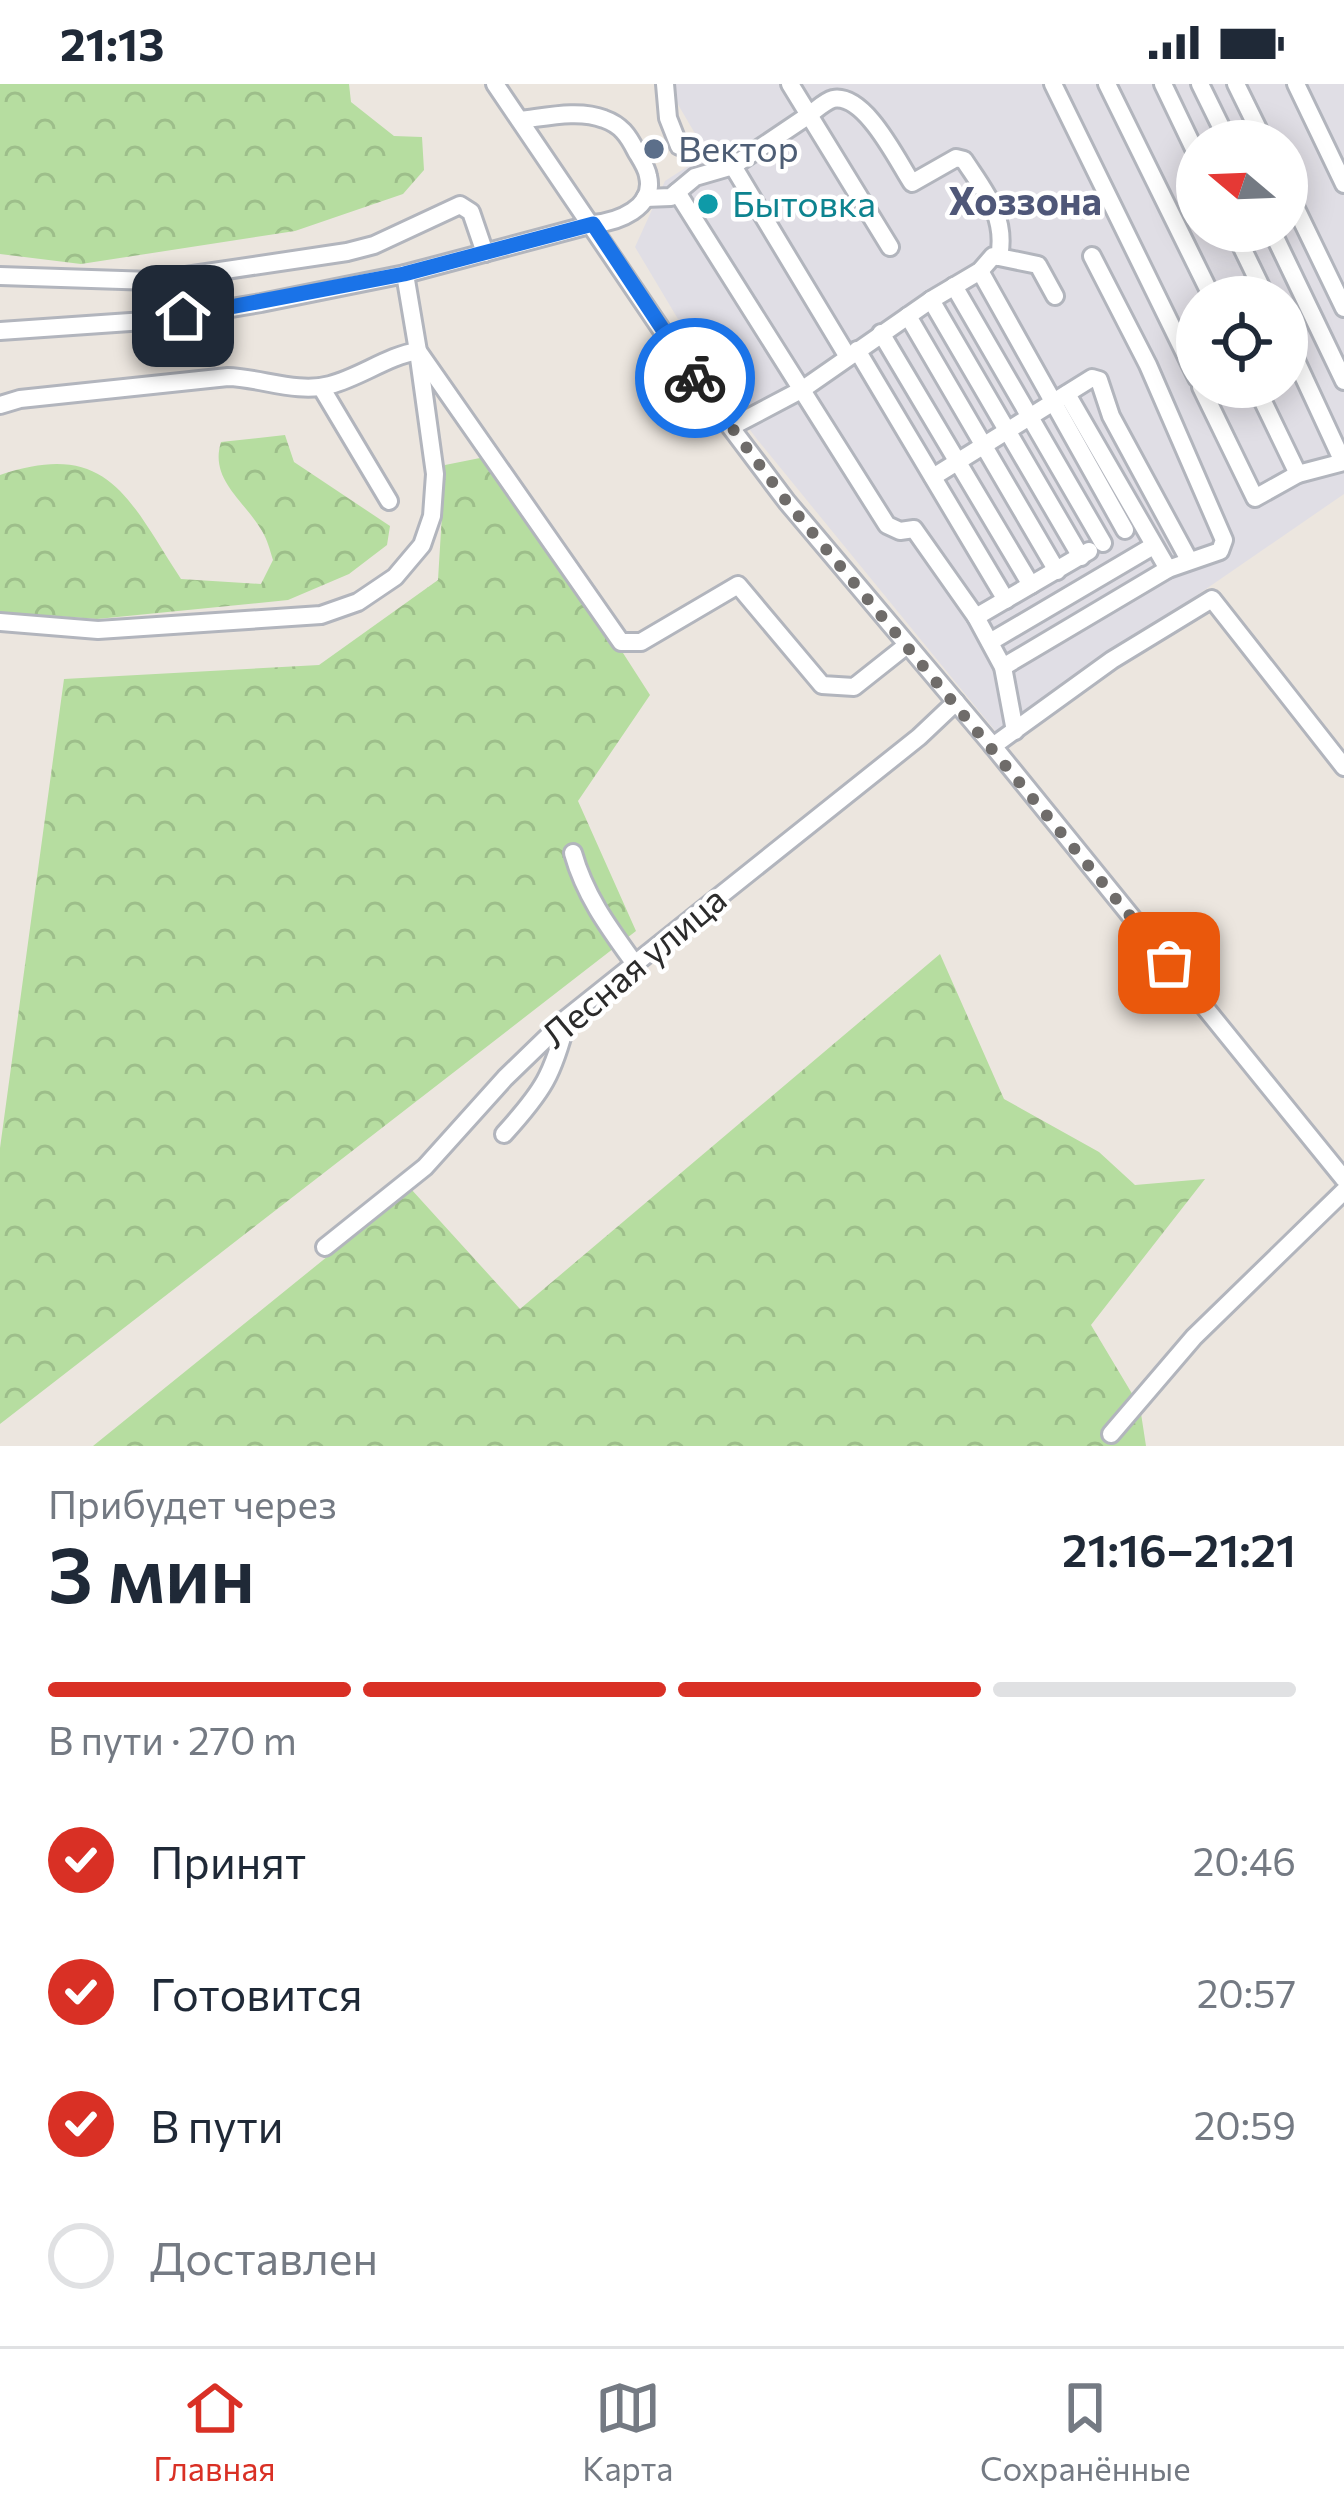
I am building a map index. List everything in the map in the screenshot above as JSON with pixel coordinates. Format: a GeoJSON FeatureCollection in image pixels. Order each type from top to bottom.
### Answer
{"type":"FeatureCollection","features":[{"type":"Feature","properties":{"kind":"street"},"geometry":{"type":"LineString","coordinates":[[665,84],[668,118],[679,146]]}},
{"type":"Feature","properties":{"kind":"street"},"geometry":{"type":"LineString","coordinates":[[790,84],[890,247]]}},
{"type":"Feature","properties":{"kind":"street"},"geometry":{"type":"LineString","coordinates":[[1053,84],[1176,335]]}},
{"type":"Feature","properties":{"kind":"street"},"geometry":{"type":"LineString","coordinates":[[1107,84],[1202,276]]}},
{"type":"Feature","properties":{"kind":"street"},"geometry":{"type":"LineString","coordinates":[[1162,84],[1180,120]]}},
{"type":"Feature","properties":{"kind":"street"},"geometry":{"type":"LineString","coordinates":[[1200,84],[1218,120]]}},
{"type":"Feature","properties":{"kind":"street"},"geometry":{"type":"LineString","coordinates":[[1236,84],[1254,120]]}},
{"type":"Feature","properties":{"kind":"street"},"geometry":{"type":"LineString","coordinates":[[1296,84],[1344,184]]}},
{"type":"Feature","properties":{"kind":"street"},"geometry":{"type":"LineString","coordinates":[[501,86],[731,427],[787,502],[993,746],[1344,1179]]}},
{"type":"Feature","properties":{"kind":"street"},"geometry":{"type":"LineString","coordinates":[[646,198],[658,200],[695,177],[734,166],[830,99],[848,99],[865,111],[912,183],[956,158],[964,160],[1000,215],[999,257]]}},
{"type":"Feature","properties":{"kind":"street"},"geometry":{"type":"LineString","coordinates":[[0,331],[159,320],[404,274],[593,224],[614,223],[646,198],[650,179],[626,131],[602,117],[520,120]]}},
{"type":"Feature","properties":{"kind":"street"},"geometry":{"type":"LineString","coordinates":[[734,166],[1006,600]]}},
{"type":"Feature","properties":{"kind":"street"},"geometry":{"type":"LineString","coordinates":[[677,192],[887,525],[900,531],[914,529],[976,616],[1004,667],[1015,730]]}},
{"type":"Feature","properties":{"kind":"street"},"geometry":{"type":"LineString","coordinates":[[0,276],[152,281],[347,252],[374,245],[460,205],[471,212],[485,253]]}},
{"type":"Feature","properties":{"kind":"street"},"geometry":{"type":"LineString","coordinates":[[1308,233],[1344,308]]}},
{"type":"Feature","properties":{"kind":"street"},"geometry":{"type":"LineString","coordinates":[[1281,252],[1344,381]]}},
{"type":"Feature","properties":{"kind":"street"},"geometry":{"type":"LineString","coordinates":[[731,427],[803,389],[980,271],[993,256],[1037,265],[1055,296]]}},
{"type":"Feature","properties":{"kind":"street"},"geometry":{"type":"LineString","coordinates":[[1004,667],[1168,569],[1220,551],[1224,540],[1148,365],[1091,256]]}},
{"type":"Feature","properties":{"kind":"street"},"geometry":{"type":"LineString","coordinates":[[980,271],[1132,526],[1168,569]]}},
{"type":"Feature","properties":{"kind":"street"},"geometry":{"type":"LineString","coordinates":[[0,622],[98,630],[321,615],[358,602],[395,578],[422,545],[432,516],[435,475],[404,274]]}},
{"type":"Feature","properties":{"kind":"street"},"geometry":{"type":"LineString","coordinates":[[953,286],[1103,543]]}},
{"type":"Feature","properties":{"kind":"street"},"geometry":{"type":"LineString","coordinates":[[931,300],[1082,556]]}},
{"type":"Feature","properties":{"kind":"street"},"geometry":{"type":"LineString","coordinates":[[908,316],[1057,571]]}},
{"type":"Feature","properties":{"kind":"street"},"geometry":{"type":"LineString","coordinates":[[881,333],[1031,585]]}},
{"type":"Feature","properties":{"kind":"street"},"geometry":{"type":"LineString","coordinates":[[418,351],[621,643],[641,642],[738,585],[822,685],[854,687],[908,645]]}},
{"type":"Feature","properties":{"kind":"street"},"geometry":{"type":"LineString","coordinates":[[0,405],[20,398],[228,377],[321,387],[418,351]]}},
{"type":"Feature","properties":{"kind":"street"},"geometry":{"type":"LineString","coordinates":[[933,477],[1092,378],[1099,380],[1111,416],[1190,560]]}},
{"type":"Feature","properties":{"kind":"street"},"geometry":{"type":"LineString","coordinates":[[1211,408],[1256,498],[1298,474],[1343,462],[1308,386]]}},
{"type":"Feature","properties":{"kind":"street"},"geometry":{"type":"LineString","coordinates":[[321,387],[389,501]]}},
{"type":"Feature","properties":{"kind":"street"},"geometry":{"type":"LineString","coordinates":[[1266,408],[1298,474]]}},
{"type":"Feature","properties":{"kind":"street"},"geometry":{"type":"LineString","coordinates":[[976,616],[1132,526]]}},
{"type":"Feature","properties":{"kind":"street"},"geometry":{"type":"LineString","coordinates":[[990,642],[1153,546]]}},
{"type":"Feature","properties":{"kind":"street"},"geometry":{"type":"LineString","coordinates":[[993,746],[1112,660],[1212,599],[1344,767]]}},
{"type":"Feature","properties":{"kind":"street","name":"Лесная улица"},"geometry":{"type":"LineString","coordinates":[[326,1247],[425,1166],[567,1018],[956,702]]}},
{"type":"Feature","properties":{"kind":"street"},"geometry":{"type":"LineString","coordinates":[[573,854],[581,882],[635,964]]}},
{"type":"Feature","properties":{"kind":"street"},"geometry":{"type":"LineString","coordinates":[[504,1134],[544,1088],[567,1018]]}},
{"type":"Feature","properties":{"kind":"street"},"geometry":{"type":"LineString","coordinates":[[1111,1434],[1193,1337],[1344,1191]]}},
{"type":"Feature","properties":{"kind":"shaded area"},"geometry":{"type":"Polygon","coordinates":[[[666,84],[1344,84],[1344,494],[997,733],[721,391],[635,247],[665,181],[707,154],[666,84]]]}},
{"type":"Feature","properties":{"kind":"green space"},"geometry":{"type":"Polygon","coordinates":[[[0,84],[349,84],[351,102],[394,136],[422,137],[424,170],[403,194],[295,231],[81,264],[0,254],[0,84]]]}},
{"type":"Feature","properties":{"kind":"green space"},"geometry":{"type":"Polygon","coordinates":[[[285,435],[294,462],[390,526],[387,545],[349,574],[288,600],[97,619],[0,612],[0,475],[37,466],[67,465],[91,471],[130,502],[181,579],[261,584],[273,560],[270,549],[224,479],[221,442],[285,435]]]}},
{"type":"Feature","properties":{"kind":"green space"},"geometry":{"type":"Polygon","coordinates":[[[480,458],[553,544],[650,695],[578,801],[636,931],[0,1424],[0,1148],[64,679],[319,665],[438,580],[445,465],[480,458]]]}},
{"type":"Feature","properties":{"kind":"green space"},"geometry":{"type":"Polygon","coordinates":[[[940,954],[1004,1099],[1099,1152],[1135,1185],[1205,1179],[1091,1325],[1140,1407],[1146,1446],[93,1446],[411,1189],[520,1309],[940,954]]]}},
{"type":"Feature","properties":{"kind":"way so far"},"geometry":{"type":"LineString","coordinates":[[695,378],[787,502],[1169,963]]}},
{"type":"Feature","properties":{"kind":"place","name":"Вектор"},"geometry":{"type":"Point","coordinates":[654,149]}},
{"type":"Feature","properties":{"kind":"place","name":"Бытовка"},"geometry":{"type":"Point","coordinates":[708,204]}},
{"type":"Feature","properties":{"kind":"district","name":"Хоззона"},"geometry":{"type":"Point","coordinates":[1025,201]}},
{"type":"Feature","properties":{"kind":"route"},"geometry":{"type":"LineString","coordinates":[[183,316],[404,274],[593,224],[695,378]]}}]}
